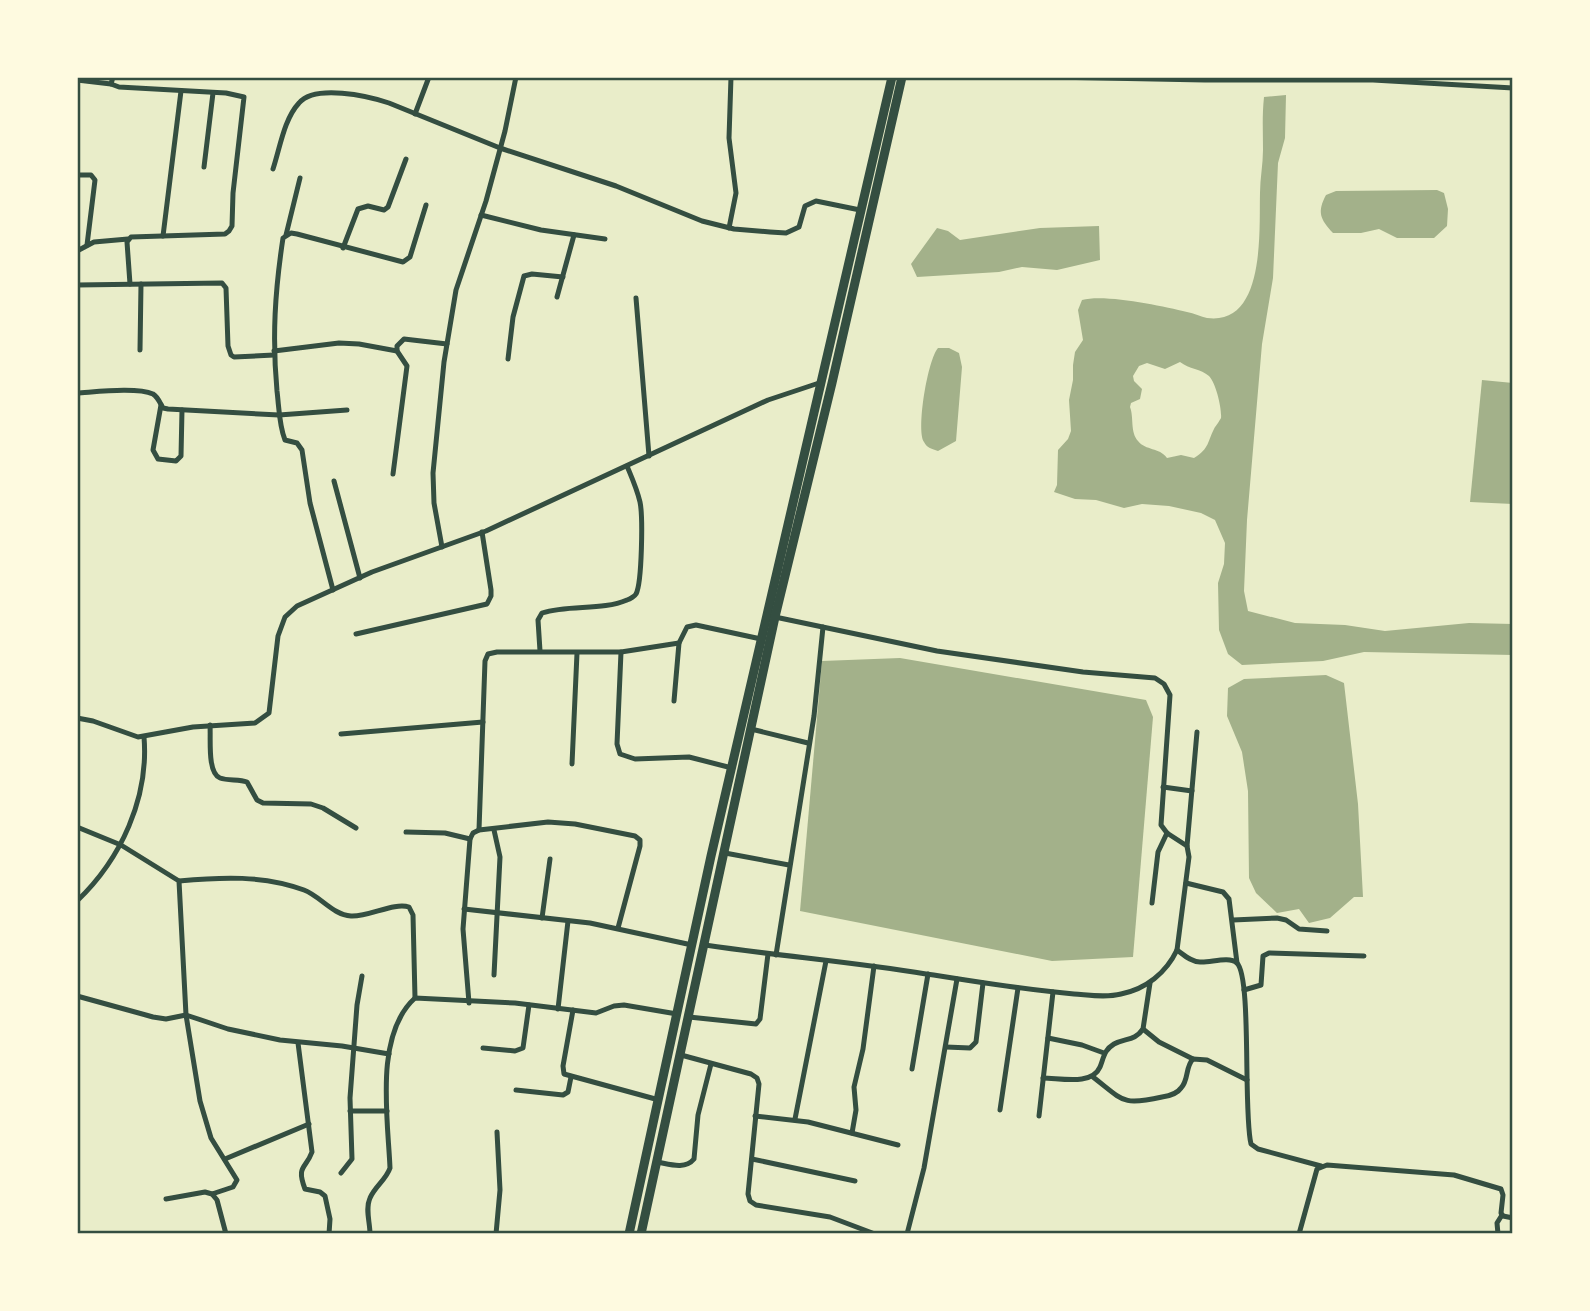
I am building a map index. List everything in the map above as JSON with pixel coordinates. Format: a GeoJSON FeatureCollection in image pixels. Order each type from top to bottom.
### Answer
{"type":"FeatureCollection","features":[{"type":"Feature","properties":{"kind":"main road"},"geometry":{"type":"LineString","coordinates":[[629,1234],[761,639],[892,77]]}},
{"type":"Feature","properties":{"kind":"main road"},"geometry":{"type":"LineString","coordinates":[[641,1234],[775,617],[902,77]]}},
{"type":"Feature","properties":{"kind":"main road"},"geometry":{"type":"LineString","coordinates":[[684,983],[696,986]]}},
{"type":"Feature","properties":{"kind":"street"},"geometry":{"type":"LineString","coordinates":[[415,114],[429,77]]}},
{"type":"Feature","properties":{"kind":"street"},"geometry":{"type":"LineString","coordinates":[[442,547],[434,503],[433,473],[447,344],[456,290],[500,148],[516,77]]}},
{"type":"Feature","properties":{"kind":"street"},"geometry":{"type":"LineString","coordinates":[[729,228],[736,193],[729,138],[731,77]]}},
{"type":"Feature","properties":{"kind":"street"},"geometry":{"type":"LineString","coordinates":[[1050,77],[1319,82],[1322,78],[1513,88]]}},
{"type":"Feature","properties":{"kind":"street"},"geometry":{"type":"LineString","coordinates":[[77,80],[112,80],[119,87],[244,97],[232,226],[225,234],[104,240],[77,251]]}},
{"type":"Feature","properties":{"kind":"street"},"geometry":{"type":"LineString","coordinates":[[163,236],[181,91]]}},
{"type":"Feature","properties":{"kind":"street"},"geometry":{"type":"LineString","coordinates":[[204,167],[213,93]]}},
{"type":"Feature","properties":{"kind":"street"},"geometry":{"type":"LineString","coordinates":[[273,169],[293,111],[303,99],[333,93],[363,96],[389,103],[500,148],[584,174],[674,211],[729,228],[794,231],[799,227],[805,206],[816,201],[860,210]]}},
{"type":"Feature","properties":{"kind":"street"},"geometry":{"type":"LineString","coordinates":[[344,248],[358,209],[368,206],[384,211],[388,208],[407,159]]}},
{"type":"Feature","properties":{"kind":"street"},"geometry":{"type":"LineString","coordinates":[[77,175],[91,175],[95,180],[87,246]]}},
{"type":"Feature","properties":{"kind":"street"},"geometry":{"type":"LineString","coordinates":[[300,178],[276,280],[274,353],[279,415],[285,440],[297,443],[302,450],[310,503],[333,590]]}},
{"type":"Feature","properties":{"kind":"street"},"geometry":{"type":"LineString","coordinates":[[286,235],[297,234],[388,259],[406,261],[426,205]]}},
{"type":"Feature","properties":{"kind":"street"},"geometry":{"type":"LineString","coordinates":[[481,215],[541,230],[605,239]]}},
{"type":"Feature","properties":{"kind":"street"},"geometry":{"type":"LineString","coordinates":[[557,298],[574,234]]}},
{"type":"Feature","properties":{"kind":"street"},"geometry":{"type":"LineString","coordinates":[[128,239],[130,284]]}},
{"type":"Feature","properties":{"kind":"street"},"geometry":{"type":"LineString","coordinates":[[508,359],[513,317],[524,276],[532,274],[563,277]]}},
{"type":"Feature","properties":{"kind":"street"},"geometry":{"type":"LineString","coordinates":[[77,285],[222,283],[226,288],[229,346],[234,357],[339,343],[397,351]]}},
{"type":"Feature","properties":{"kind":"street"},"geometry":{"type":"LineString","coordinates":[[140,351],[141,284]]}},
{"type":"Feature","properties":{"kind":"street"},"geometry":{"type":"LineString","coordinates":[[636,298],[649,456]]}},
{"type":"Feature","properties":{"kind":"street"},"geometry":{"type":"LineString","coordinates":[[393,474],[407,366],[397,351],[397,346],[404,339],[447,344]]}},
{"type":"Feature","properties":{"kind":"street"},"geometry":{"type":"LineString","coordinates":[[77,718],[93,720],[132,737],[210,725],[255,723],[269,713],[278,636],[285,617],[297,606],[360,578],[482,532],[768,400],[821,382],[832,383]]}},
{"type":"Feature","properties":{"kind":"street"},"geometry":{"type":"LineString","coordinates":[[77,393],[122,391],[152,394],[169,410],[279,415],[347,410]]}},
{"type":"Feature","properties":{"kind":"street"},"geometry":{"type":"LineString","coordinates":[[161,405],[153,450],[154,456],[164,461],[176,461],[181,456],[182,410]]}},
{"type":"Feature","properties":{"kind":"street"},"geometry":{"type":"LineString","coordinates":[[540,652],[538,620],[542,613],[618,603],[630,600],[636,594],[641,515],[638,495],[627,466]]}},
{"type":"Feature","properties":{"kind":"street"},"geometry":{"type":"LineString","coordinates":[[334,481],[360,578]]}},
{"type":"Feature","properties":{"kind":"street"},"geometry":{"type":"LineString","coordinates":[[356,634],[487,604],[491,590],[482,532]]}},
{"type":"Feature","properties":{"kind":"street"},"geometry":{"type":"LineString","coordinates":[[775,617],[937,651],[1083,672],[1155,678],[1164,684],[1170,695],[1161,825],[1167,833],[1187,846]]}},
{"type":"Feature","properties":{"kind":"street"},"geometry":{"type":"LineString","coordinates":[[674,701],[679,643],[687,627],[695,625],[761,639]]}},
{"type":"Feature","properties":{"kind":"street"},"geometry":{"type":"LineString","coordinates":[[776,955],[814,716],[822,627]]}},
{"type":"Feature","properties":{"kind":"street"},"geometry":{"type":"LineString","coordinates":[[479,830],[485,661],[488,654],[621,652],[679,643]]}},
{"type":"Feature","properties":{"kind":"street"},"geometry":{"type":"LineString","coordinates":[[621,652],[618,744],[621,754],[635,759],[689,757],[732,768]]}},
{"type":"Feature","properties":{"kind":"street"},"geometry":{"type":"LineString","coordinates":[[572,764],[577,653]]}},
{"type":"Feature","properties":{"kind":"street"},"geometry":{"type":"LineString","coordinates":[[341,734],[483,722]]}},
{"type":"Feature","properties":{"kind":"street"},"geometry":{"type":"LineString","coordinates":[[210,725],[211,765],[215,775],[222,779],[247,782],[257,800],[263,803],[311,804],[323,808],[356,828]]}},
{"type":"Feature","properties":{"kind":"street"},"geometry":{"type":"LineString","coordinates":[[751,729],[808,743]]}},
{"type":"Feature","properties":{"kind":"street"},"geometry":{"type":"LineString","coordinates":[[705,945],[1053,992],[1119,995],[1140,989],[1159,976],[1177,950],[1189,857],[1187,846],[1197,732]]}},
{"type":"Feature","properties":{"kind":"street"},"geometry":{"type":"LineString","coordinates":[[77,901],[106,870],[121,845],[143,781],[146,760],[144,737]]}},
{"type":"Feature","properties":{"kind":"street"},"geometry":{"type":"LineString","coordinates":[[1163,787],[1192,791]]}},
{"type":"Feature","properties":{"kind":"street"},"geometry":{"type":"LineString","coordinates":[[470,1003],[464,909],[470,839],[473,833],[548,822],[575,824],[635,836],[640,840],[640,846],[618,928]]}},
{"type":"Feature","properties":{"kind":"street"},"geometry":{"type":"LineString","coordinates":[[77,827],[121,845],[179,881],[237,878],[281,882],[307,891],[339,913],[351,916],[379,912],[401,905],[409,907],[413,915],[415,998]]}},
{"type":"Feature","properties":{"kind":"street"},"geometry":{"type":"LineString","coordinates":[[494,830],[500,857],[494,975]]}},
{"type":"Feature","properties":{"kind":"street"},"geometry":{"type":"LineString","coordinates":[[405,832],[434,831],[470,839]]}},
{"type":"Feature","properties":{"kind":"street"},"geometry":{"type":"LineString","coordinates":[[1152,903],[1158,852],[1167,833]]}},
{"type":"Feature","properties":{"kind":"street"},"geometry":{"type":"LineString","coordinates":[[725,853],[789,865]]}},
{"type":"Feature","properties":{"kind":"street"},"geometry":{"type":"LineString","coordinates":[[542,918],[550,859]]}},
{"type":"Feature","properties":{"kind":"street"},"geometry":{"type":"LineString","coordinates":[[166,1199],[205,1192],[212,1194],[236,1185],[234,1172],[211,1138],[204,1121],[186,1015],[179,881]]}},
{"type":"Feature","properties":{"kind":"street"},"geometry":{"type":"LineString","coordinates":[[1186,883],[1223,892],[1229,899],[1237,963],[1244,990],[1251,1144],[1258,1149],[1321,1166],[1465,1177],[1501,1189],[1502,1215],[1497,1223],[1498,1234]]}},
{"type":"Feature","properties":{"kind":"street"},"geometry":{"type":"LineString","coordinates":[[464,909],[568,920],[692,945]]}},
{"type":"Feature","properties":{"kind":"street"},"geometry":{"type":"LineString","coordinates":[[1233,920],[1277,918],[1298,929],[1326,931]]}},
{"type":"Feature","properties":{"kind":"street"},"geometry":{"type":"LineString","coordinates":[[558,1009],[568,920]]}},
{"type":"Feature","properties":{"kind":"street"},"geometry":{"type":"LineString","coordinates":[[1177,950],[1200,962],[1237,963]]}},
{"type":"Feature","properties":{"kind":"street"},"geometry":{"type":"LineString","coordinates":[[1244,990],[1261,985],[1262,960],[1263,956],[1269,953],[1364,956]]}},
{"type":"Feature","properties":{"kind":"street"},"geometry":{"type":"LineString","coordinates":[[689,1017],[756,1024],[760,1019],[768,954]]}},
{"type":"Feature","properties":{"kind":"street"},"geometry":{"type":"LineString","coordinates":[[795,1119],[826,961]]}},
{"type":"Feature","properties":{"kind":"street"},"geometry":{"type":"LineString","coordinates":[[852,1133],[856,1110],[854,1087],[863,1049],[874,966]]}},
{"type":"Feature","properties":{"kind":"street"},"geometry":{"type":"LineString","coordinates":[[912,1069],[928,974]]}},
{"type":"Feature","properties":{"kind":"street"},"geometry":{"type":"LineString","coordinates":[[341,1173],[352,1159],[354,1047],[362,976]]}},
{"type":"Feature","properties":{"kind":"street"},"geometry":{"type":"LineString","coordinates":[[907,1234],[924,1168],[957,979]]}},
{"type":"Feature","properties":{"kind":"street"},"geometry":{"type":"LineString","coordinates":[[1043,1078],[1093,1077],[1099,1070],[1104,1053],[1112,1045],[1139,1035],[1143,1029],[1150,982]]}},
{"type":"Feature","properties":{"kind":"street"},"geometry":{"type":"LineString","coordinates":[[946,1047],[970,1048],[976,1042],[983,983]]}},
{"type":"Feature","properties":{"kind":"street"},"geometry":{"type":"LineString","coordinates":[[1000,1110],[1018,988]]}},
{"type":"Feature","properties":{"kind":"street"},"geometry":{"type":"LineString","coordinates":[[1039,1116],[1053,992]]}},
{"type":"Feature","properties":{"kind":"street"},"geometry":{"type":"LineString","coordinates":[[77,996],[153,1017],[166,1019],[186,1015],[228,1029],[298,1043],[354,1047],[389,1054]]}},
{"type":"Feature","properties":{"kind":"street"},"geometry":{"type":"LineString","coordinates":[[370,1234],[370,1196],[387,1177],[390,1168],[387,1111],[389,1054],[407,1006],[415,998],[529,1005],[596,1013],[624,1005],[677,1014]]}},
{"type":"Feature","properties":{"kind":"street"},"geometry":{"type":"LineString","coordinates":[[484,1048],[515,1051],[523,1048],[529,1005]]}},
{"type":"Feature","properties":{"kind":"street"},"geometry":{"type":"LineString","coordinates":[[573,1010],[562,1066],[564,1074],[659,1100]]}},
{"type":"Feature","properties":{"kind":"street"},"geometry":{"type":"LineString","coordinates":[[1143,1029],[1158,1042],[1193,1059],[1207,1060],[1247,1080]]}},
{"type":"Feature","properties":{"kind":"street"},"geometry":{"type":"LineString","coordinates":[[1048,1038],[1104,1053]]}},
{"type":"Feature","properties":{"kind":"street"},"geometry":{"type":"LineString","coordinates":[[298,1043],[312,1152],[301,1168],[302,1180],[305,1188],[326,1196],[330,1219],[329,1234]]}},
{"type":"Feature","properties":{"kind":"street"},"geometry":{"type":"LineString","coordinates":[[681,1055],[757,1078],[759,1084],[748,1194],[750,1201],[756,1205],[830,1217],[852,1231],[875,1234]]}},
{"type":"Feature","properties":{"kind":"street"},"geometry":{"type":"LineString","coordinates":[[1093,1077],[1122,1100],[1141,1102],[1180,1091],[1188,1065],[1193,1059]]}},
{"type":"Feature","properties":{"kind":"street"},"geometry":{"type":"LineString","coordinates":[[657,1162],[684,1166],[694,1159],[698,1115],[711,1064]]}},
{"type":"Feature","properties":{"kind":"street"},"geometry":{"type":"LineString","coordinates":[[516,1090],[563,1095],[568,1092],[571,1077]]}},
{"type":"Feature","properties":{"kind":"street"},"geometry":{"type":"LineString","coordinates":[[351,1111],[387,1111]]}},
{"type":"Feature","properties":{"kind":"street"},"geometry":{"type":"LineString","coordinates":[[755,1116],[795,1119],[898,1145]]}},
{"type":"Feature","properties":{"kind":"street"},"geometry":{"type":"LineString","coordinates":[[225,1159],[309,1124]]}},
{"type":"Feature","properties":{"kind":"street"},"geometry":{"type":"LineString","coordinates":[[496,1234],[500,1190],[498,1132]]}},
{"type":"Feature","properties":{"kind":"street"},"geometry":{"type":"LineString","coordinates":[[752,1159],[855,1181]]}},
{"type":"Feature","properties":{"kind":"street"},"geometry":{"type":"LineString","coordinates":[[1299,1234],[1317,1169],[1321,1166]]}},
{"type":"Feature","properties":{"kind":"street"},"geometry":{"type":"LineString","coordinates":[[212,1194],[226,1234]]}},
{"type":"Feature","properties":{"kind":"street"},"geometry":{"type":"LineString","coordinates":[[1502,1215],[1513,1218]]}},
{"type":"Feature","properties":{"kind":"shaded area"},"geometry":{"type":"Polygon","coordinates":[[[1286,95],[1285,138],[1278,163],[1273,278],[1262,344],[1247,520],[1244,591],[1248,611],[1295,623],[1345,625],[1385,631],[1469,623],[1513,624],[1513,655],[1364,652],[1323,661],[1242,665],[1228,654],[1219,630],[1218,583],[1224,564],[1225,543],[1215,520],[1201,513],[1169,506],[1142,504],[1124,508],[1096,500],[1075,499],[1054,492],[1057,485],[1058,450],[1071,431],[1069,400],[1075,352],[1083,340],[1078,310],[1082,300],[1105,298],[1134,302],[1207,318],[1226,316],[1240,307],[1249,291],[1255,272],[1260,229],[1264,97],[1286,95]],[[1180,362],[1165,369],[1147,363],[1139,366],[1133,376],[1142,389],[1140,399],[1131,403],[1130,407],[1136,437],[1141,444],[1167,458],[1181,455],[1194,458],[1206,448],[1221,418],[1212,379],[1180,362]]]}},
{"type":"Feature","properties":{"kind":"shaded area"},"geometry":{"type":"Polygon","coordinates":[[[1437,190],[1444,193],[1448,209],[1447,226],[1434,238],[1397,238],[1379,229],[1361,233],[1333,233],[1321,215],[1321,206],[1326,195],[1336,191],[1437,190]]]}},
{"type":"Feature","properties":{"kind":"shaded area"},"geometry":{"type":"Polygon","coordinates":[[[1099,226],[1100,260],[1057,270],[1022,267],[999,272],[917,277],[911,264],[937,228],[948,231],[960,240],[1040,228],[1099,226]]]}},
{"type":"Feature","properties":{"kind":"shaded area"},"geometry":{"type":"Polygon","coordinates":[[[938,348],[949,348],[959,353],[962,367],[956,441],[938,451],[925,444],[921,423],[927,379],[938,348]]]}},
{"type":"Feature","properties":{"kind":"shaded area"},"geometry":{"type":"Polygon","coordinates":[[[1482,380],[1513,383],[1513,504],[1470,502],[1482,380]]]}},
{"type":"Feature","properties":{"kind":"shaded area"},"geometry":{"type":"Polygon","coordinates":[[[900,658],[1146,700],[1153,717],[1133,957],[1052,961],[800,911],[822,661],[900,658]]]}},
{"type":"Feature","properties":{"kind":"shaded area"},"geometry":{"type":"Polygon","coordinates":[[[1326,675],[1344,683],[1358,804],[1363,897],[1354,897],[1330,918],[1309,923],[1299,909],[1277,913],[1256,893],[1249,878],[1248,791],[1242,752],[1227,716],[1228,688],[1244,679],[1326,675]]]}}]}
